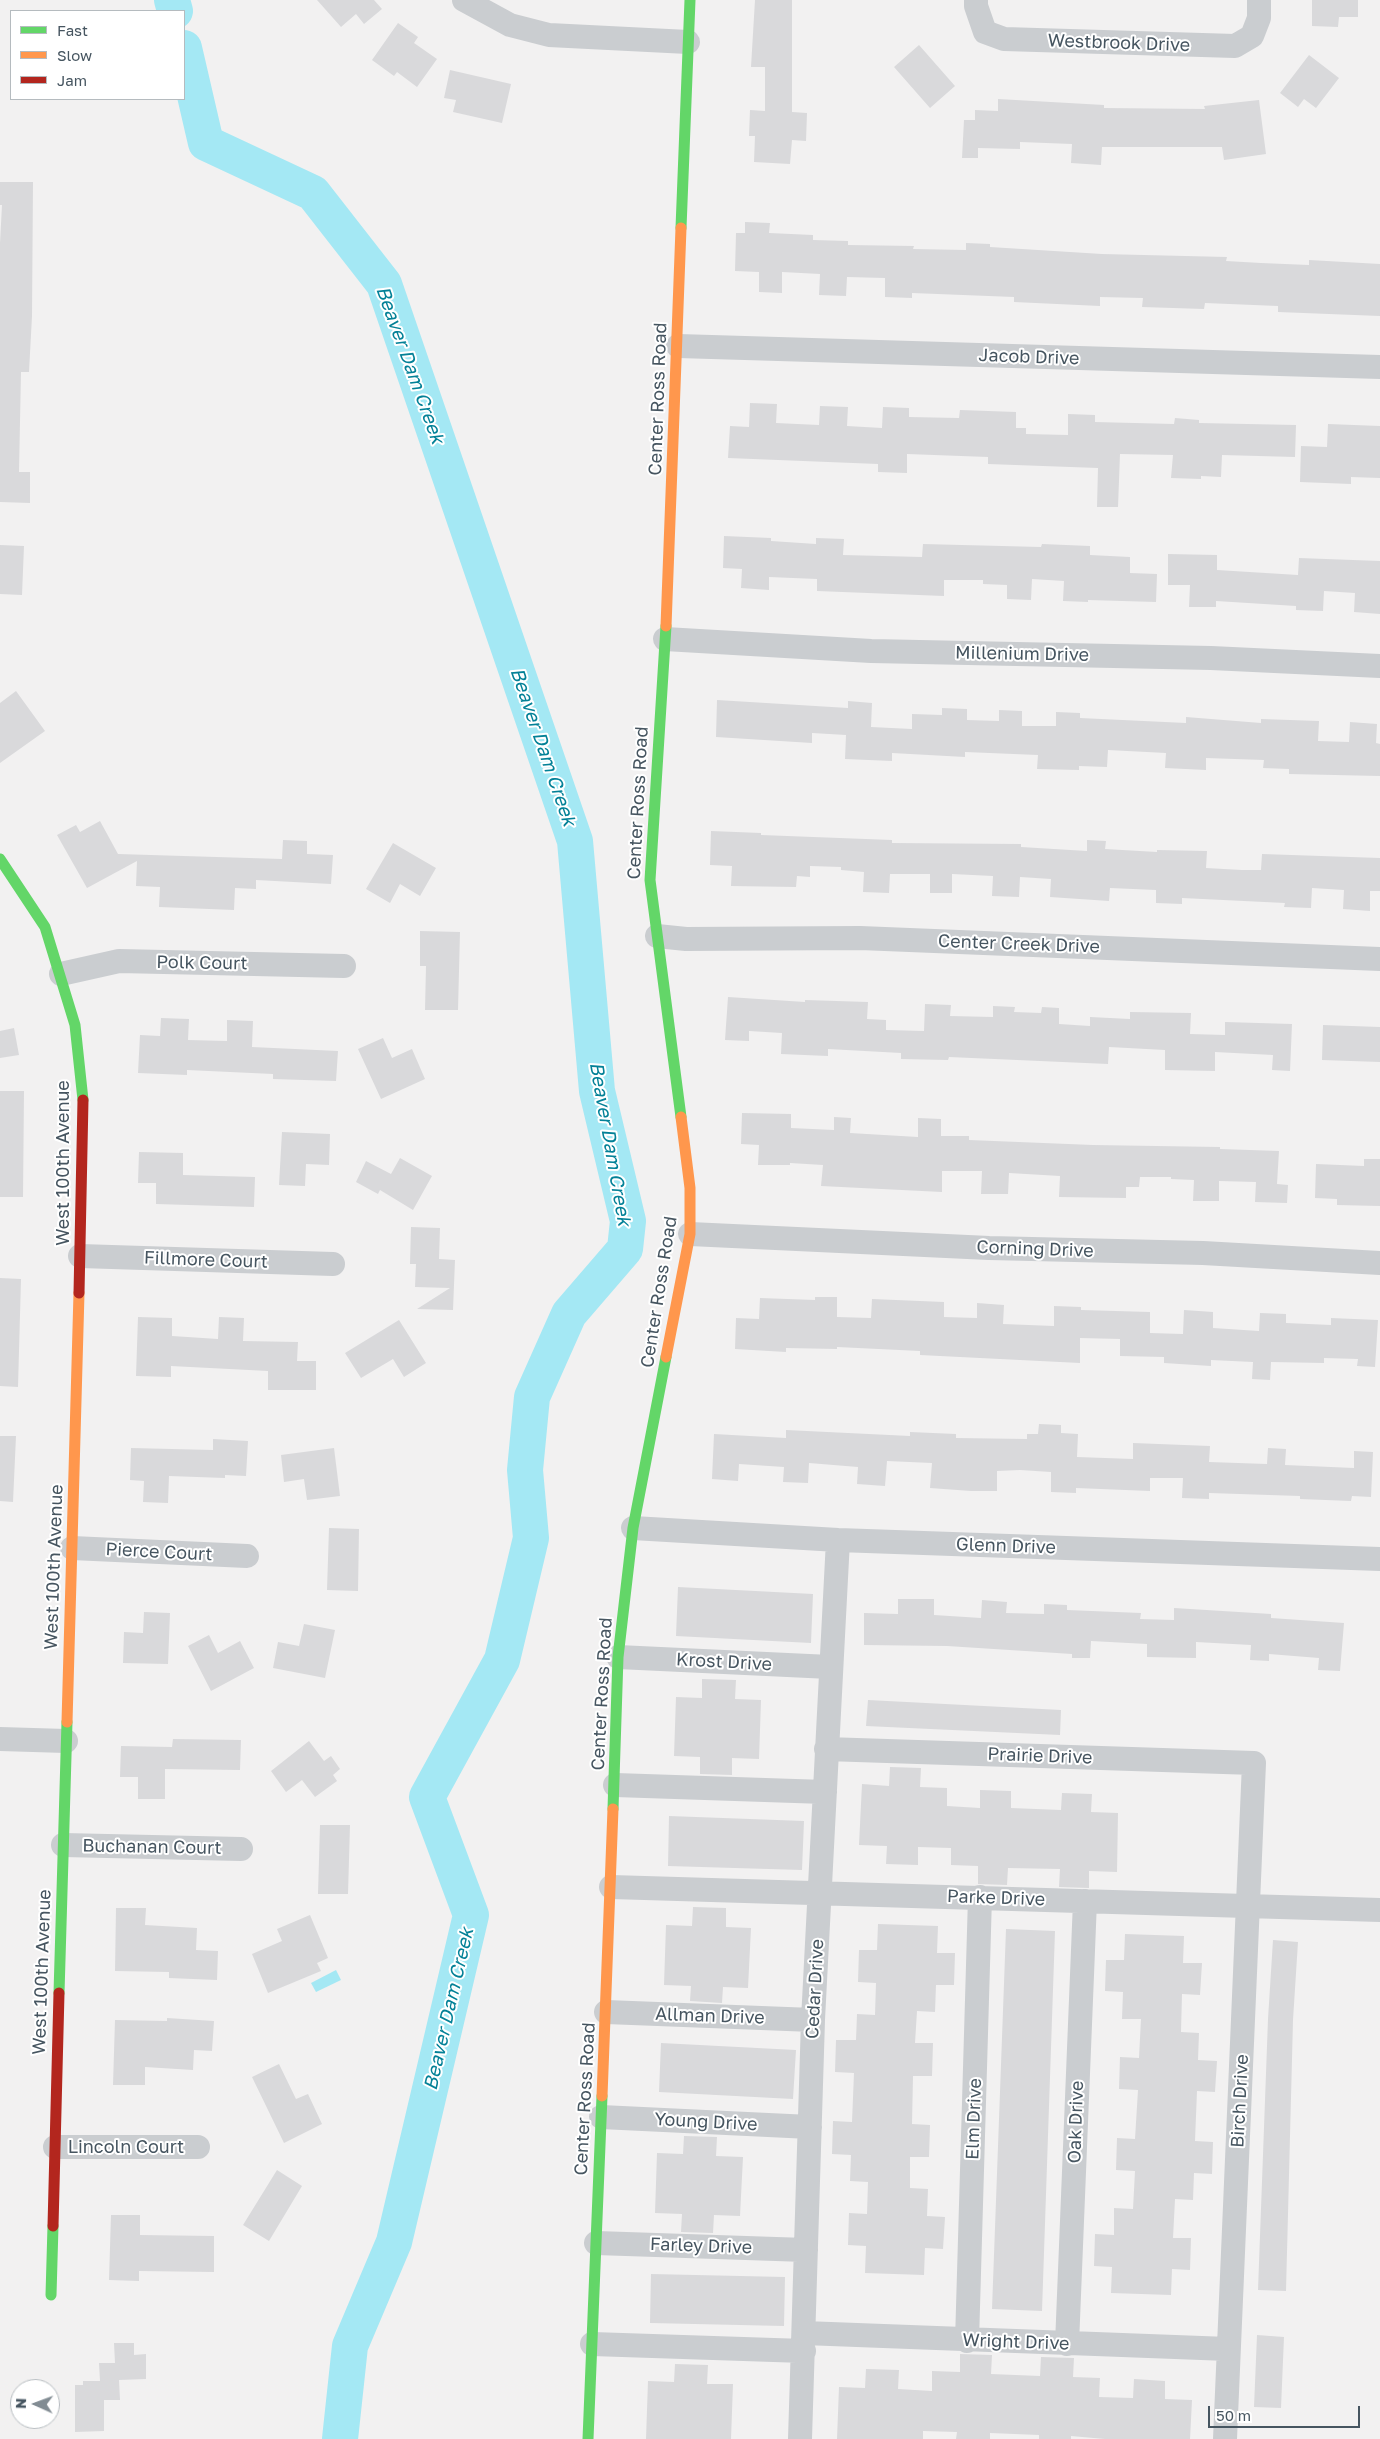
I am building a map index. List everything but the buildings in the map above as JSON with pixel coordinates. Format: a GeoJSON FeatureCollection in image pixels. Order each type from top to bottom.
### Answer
{"type":"FeatureCollection","features":[{"type":"Feature","properties":{"kind":"street"},"geometry":{"type":"LineString","coordinates":[[464,0],[510,25],[549,35],[688,42]]}},
{"type":"Feature","properties":{"kind":"street","name":"Center Ross Road"},"geometry":{"type":"LineString","coordinates":[[588,2439],[615,1785],[618,1658],[633,1528],[690,1234],[690,1188],[650,880],[665,639],[678,346],[690,0]]}},
{"type":"Feature","properties":{"kind":"street","name":"Westbrook Drive"},"geometry":{"type":"LineString","coordinates":[[976,0],[976,6],[985,32],[1004,39],[1235,46],[1252,36],[1259,18],[1259,0]]}},
{"type":"Feature","properties":{"kind":"street","name":"Jacob Drive"},"geometry":{"type":"LineString","coordinates":[[678,346],[1380,367]]}},
{"type":"Feature","properties":{"kind":"street","name":"Millenium Drive"},"geometry":{"type":"LineString","coordinates":[[665,639],[871,651],[1211,658],[1380,666]]}},
{"type":"Feature","properties":{"kind":"street","name":"West 100th Avenue"},"geometry":{"type":"LineString","coordinates":[[0,859],[44,927],[61,974],[75,1025],[82,1074],[84,1106],[51,2295]]}},
{"type":"Feature","properties":{"kind":"street","name":"Center Creek Drive"},"geometry":{"type":"LineString","coordinates":[[657,936],[686,939],[860,938],[1380,959]]}},
{"type":"Feature","properties":{"kind":"street","name":"Polk Court"},"geometry":{"type":"LineString","coordinates":[[61,974],[119,961],[344,966]]}},
{"type":"Feature","properties":{"kind":"street","name":"Corning Drive"},"geometry":{"type":"LineString","coordinates":[[690,1234],[989,1248],[1203,1254],[1380,1262]]}},
{"type":"Feature","properties":{"kind":"street","name":"Fillmore Court"},"geometry":{"type":"LineString","coordinates":[[80,1256],[333,1264]]}},
{"type":"Feature","properties":{"kind":"street","name":"Glenn Drive"},"geometry":{"type":"LineString","coordinates":[[633,1528],[838,1540],[1380,1558]]}},
{"type":"Feature","properties":{"kind":"street","name":"Cedar Drive"},"geometry":{"type":"LineString","coordinates":[[800,2439],[813,2020],[838,1540]]}},
{"type":"Feature","properties":{"kind":"street","name":"Pierce Court"},"geometry":{"type":"LineString","coordinates":[[72,1548],[247,1556]]}},
{"type":"Feature","properties":{"kind":"street","name":"Krost Drive"},"geometry":{"type":"LineString","coordinates":[[618,1658],[830,1667]]}},
{"type":"Feature","properties":{"kind":"street"},"geometry":{"type":"LineString","coordinates":[[0,1739],[66,1741]]}},
{"type":"Feature","properties":{"kind":"street","name":"Prairie Drive"},"geometry":{"type":"LineString","coordinates":[[826,1749],[1254,1764]]}},
{"type":"Feature","properties":{"kind":"street","name":"Birch Drive"},"geometry":{"type":"LineString","coordinates":[[1225,2439],[1254,1764]]}},
{"type":"Feature","properties":{"kind":"street"},"geometry":{"type":"LineString","coordinates":[[615,1785],[825,1792]]}},
{"type":"Feature","properties":{"kind":"street","name":"Buchanan Court"},"geometry":{"type":"LineString","coordinates":[[63,1845],[241,1849]]}},
{"type":"Feature","properties":{"kind":"street","name":"Parke Drive"},"geometry":{"type":"LineString","coordinates":[[611,1887],[1380,1910]]}},
{"type":"Feature","properties":{"kind":"street","name":"Elm Drive"},"geometry":{"type":"LineString","coordinates":[[967,2341],[980,1897]]}},
{"type":"Feature","properties":{"kind":"street","name":"Oak Drive"},"geometry":{"type":"LineString","coordinates":[[1067,2344],[1085,1901]]}},
{"type":"Feature","properties":{"kind":"street","name":"Allman Drive"},"geometry":{"type":"LineString","coordinates":[[606,2012],[813,2020]]}},
{"type":"Feature","properties":{"kind":"street","name":"Young Drive"},"geometry":{"type":"LineString","coordinates":[[601,2117],[810,2127]]}},
{"type":"Feature","properties":{"kind":"street","name":"Lincoln Court"},"geometry":{"type":"LineString","coordinates":[[55,2147],[198,2147]]}},
{"type":"Feature","properties":{"kind":"street","name":"Farley Drive"},"geometry":{"type":"LineString","coordinates":[[596,2243],[806,2250]]}},
{"type":"Feature","properties":{"kind":"street","name":"Wright Drive"},"geometry":{"type":"LineString","coordinates":[[592,2344],[967,2341],[1228,2350]]}},
{"type":"Feature","properties":{"kind":"water"},"geometry":{"type":"Polygon","coordinates":[[[336,1970],[341,1980],[316,1992],[311,1983],[336,1970]]]}},
{"type":"Feature","properties":{"kind":"waterway","name":"Beaver Dam Creek"},"geometry":{"type":"LineString","coordinates":[[172,0],[175,10]]}},
{"type":"Feature","properties":{"kind":"waterway","name":"Beaver Dam Creek"},"geometry":{"type":"LineString","coordinates":[[185,52],[206,143],[313,193],[384,284],[575,841],[597,1091],[628,1221],[625,1249],[569,1314],[532,1397],[525,1470],[531,1538],[502,1660],[427,1797],[471,1915],[394,2242],[350,2346],[340,2439]]}},
{"type":"Feature","properties":{"kind":"traffic: fast"},"geometry":{"type":"LineString","coordinates":[[681,228],[690,0]]}},
{"type":"Feature","properties":{"kind":"traffic: fast"},"geometry":{"type":"LineString","coordinates":[[666,626],[650,880],[681,1117]]}},
{"type":"Feature","properties":{"kind":"traffic: fast"},"geometry":{"type":"LineString","coordinates":[[0,859],[45,927],[75,1025],[83,1100]]}},
{"type":"Feature","properties":{"kind":"traffic: fast"},"geometry":{"type":"LineString","coordinates":[[613,1809],[618,1657],[633,1528],[666,1357]]}},
{"type":"Feature","properties":{"kind":"traffic: fast"},"geometry":{"type":"LineString","coordinates":[[59,1993],[67,1722]]}},
{"type":"Feature","properties":{"kind":"traffic: fast"},"geometry":{"type":"LineString","coordinates":[[588,2439],[602,2096]]}},
{"type":"Feature","properties":{"kind":"traffic: fast"},"geometry":{"type":"LineString","coordinates":[[51,2295],[53,2226]]}},
{"type":"Feature","properties":{"kind":"traffic: slow"},"geometry":{"type":"LineString","coordinates":[[666,626],[681,228]]}},
{"type":"Feature","properties":{"kind":"traffic: slow"},"geometry":{"type":"LineString","coordinates":[[666,1357],[690,1234],[690,1188],[681,1117]]}},
{"type":"Feature","properties":{"kind":"traffic: slow"},"geometry":{"type":"LineString","coordinates":[[67,1722],[79,1293]]}},
{"type":"Feature","properties":{"kind":"traffic: slow"},"geometry":{"type":"LineString","coordinates":[[602,2096],[613,1809]]}},
{"type":"Feature","properties":{"kind":"traffic: jam"},"geometry":{"type":"LineString","coordinates":[[79,1293],[83,1100]]}},
{"type":"Feature","properties":{"kind":"traffic: jam"},"geometry":{"type":"LineString","coordinates":[[53,2226],[59,1993]]}}]}
